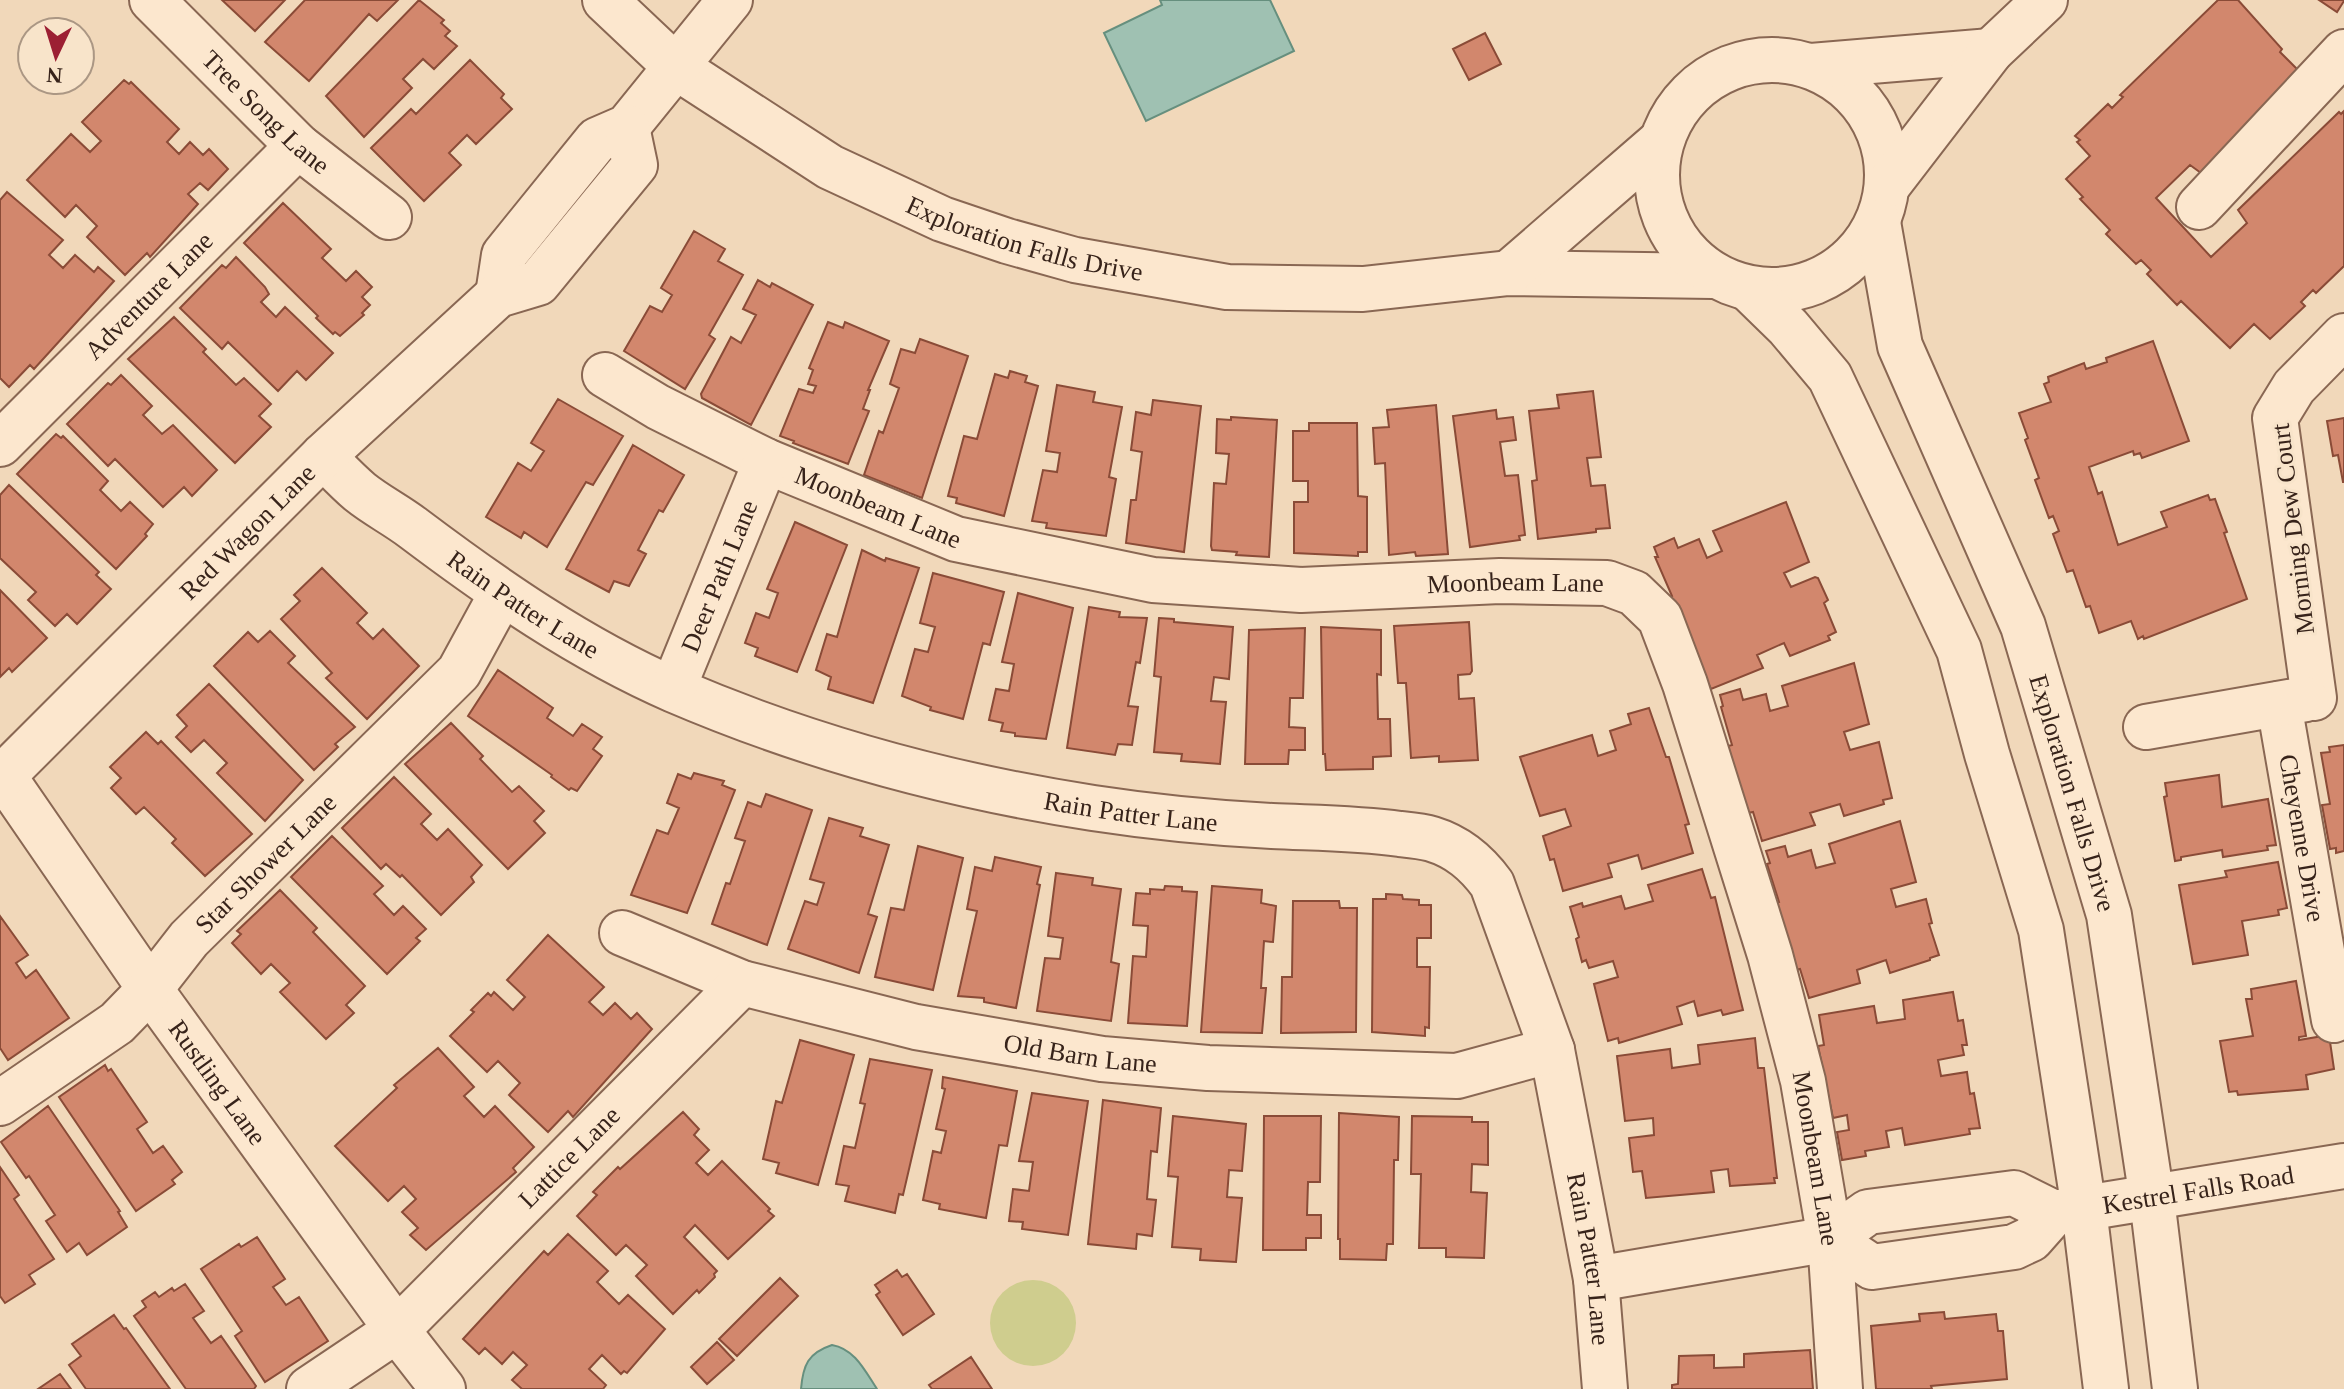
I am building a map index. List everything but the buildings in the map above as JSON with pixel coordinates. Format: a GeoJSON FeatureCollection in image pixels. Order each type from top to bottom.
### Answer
{"type":"FeatureCollection","features":[{"type":"Feature","properties":{"kind":"street","name":"Tree Song Lane"},"geometry":{"type":"LineString","coordinates":[[152,0],[298,146],[389,217]]}},
{"type":"Feature","properties":{"kind":"street","name":"Exploration Falls Drive"},"geometry":{"type":"LineString","coordinates":[[605,0],[676,67],[830,167],[942,219],[1075,260],[1227,287],[1363,289],[1509,273],[1731,282],[1788,290],[1826,279],[1857,255],[1883,204],[1991,51],[2045,0]]}},
{"type":"Feature","properties":{"kind":"street","name":"Red Wagon Lane"},"geometry":{"type":"LineString","coordinates":[[2,773],[323,456],[498,295],[538,283],[635,165],[627,127],[730,0]]}},
{"type":"Feature","properties":{"kind":"street","name":"Exploration Falls Drive"},"geometry":{"type":"LineString","coordinates":[[1991,51],[1811,66],[1774,59],[1737,65],[1703,81],[1677,107],[1660,142],[1655,179],[1663,217],[1683,250],[1731,282],[1788,327],[1830,377],[1959,650],[2041,930],[2069,1211],[2106,1389]]}},
{"type":"Feature","properties":{"kind":"street"},"geometry":{"type":"LineString","coordinates":[[2199,207],[2344,53]]}},
{"type":"Feature","properties":{"kind":"street","name":"Exploration Falls Drive"},"geometry":{"type":"LineString","coordinates":[[1811,66],[1844,84],[1870,112],[1885,146],[1883,204],[1900,346],[2023,626],[2109,915],[2152,1199],[2175,1389]]}},
{"type":"Feature","properties":{"kind":"street","name":"Exploration Falls Drive"},"geometry":{"type":"LineString","coordinates":[[1509,273],[1660,142]]}},
{"type":"Feature","properties":{"kind":"street","name":"Adventure Lane"},"geometry":{"type":"LineString","coordinates":[[0,444],[298,146]]}},
{"type":"Feature","properties":{"kind":"street","name":"Morning Dew Court"},"geometry":{"type":"LineString","coordinates":[[2312,698],[2275,418],[2294,387],[2344,336]]}},
{"type":"Feature","properties":{"kind":"street","name":"Moonbeam Lane"},"geometry":{"type":"LineString","coordinates":[[605,375],[658,407],[766,461],[956,539],[1153,580],[1301,590],[1500,581],[1607,583],[1634,593],[1660,618],[1685,684],[1770,955],[1803,1081],[1830,1239],[1840,1389]]}},
{"type":"Feature","properties":{"kind":"street","name":"Rain Patter Lane"},"geometry":{"type":"LineString","coordinates":[[323,456],[360,492],[502,593],[595,649],[673,689],[781,731],[893,765],[1007,793],[1183,819],[1361,829],[1431,838],[1460,851],[1478,865],[1492,884],[1552,1050],[1596,1279],[1605,1389]]}},
{"type":"Feature","properties":{"kind":"street","name":"Deer Path Lane"},"geometry":{"type":"LineString","coordinates":[[673,689],[766,461]]}},
{"type":"Feature","properties":{"kind":"street","name":"Star Shower Lane"},"geometry":{"type":"LineString","coordinates":[[0,1103],[117,1023],[150,989],[189,939],[459,672],[502,593]]}},
{"type":"Feature","properties":{"kind":"street"},"geometry":{"type":"LineString","coordinates":[[2146,727],[2312,698]]}},
{"type":"Feature","properties":{"kind":"street","name":"Cheyenne Drive"},"geometry":{"type":"LineString","coordinates":[[2312,698],[2334,1020]]}},
{"type":"Feature","properties":{"kind":"street","name":"Rustling Lane"},"geometry":{"type":"LineString","coordinates":[[2,773],[150,989],[443,1389]]}},
{"type":"Feature","properties":{"kind":"street","name":"Old Barn Lane"},"geometry":{"type":"LineString","coordinates":[[622,933],[742,983],[916,1027],[1102,1059],[1193,1067],[1457,1076],[1552,1050]]}},
{"type":"Feature","properties":{"kind":"street","name":"Lattice Lane"},"geometry":{"type":"LineString","coordinates":[[309,1389],[397,1330],[742,983]]}},
{"type":"Feature","properties":{"kind":"street","name":"Kestrel Falls Road"},"geometry":{"type":"LineString","coordinates":[[2069,1211],[2344,1166]]}},
{"type":"Feature","properties":{"kind":"street"},"geometry":{"type":"LineString","coordinates":[[1596,1279],[1830,1239],[1872,1267],[2014,1247],[2031,1239],[2069,1211]]}},
{"type":"Feature","properties":{"kind":"shaded area"},"geometry":{"type":"Polygon","coordinates":[[[1160,0],[1270,0],[1294,51],[1146,121],[1104,33],[1162,5],[1160,0]]]}},
{"type":"Feature","properties":{"kind":"shaded area"},"geometry":{"type":"Polygon","coordinates":[[[1033,1280],[1049,1284],[1063,1293],[1072,1307],[1076,1323],[1072,1339],[1063,1353],[1049,1362],[1033,1366],[1017,1362],[1003,1353],[994,1339],[990,1323],[994,1307],[1003,1293],[1017,1284],[1033,1280]]]}},
{"type":"Feature","properties":{"kind":"shaded area"},"geometry":{"type":"Polygon","coordinates":[[[832,1345],[853,1356],[877,1389],[801,1389],[808,1361],[817,1352],[832,1345]]]}}]}
